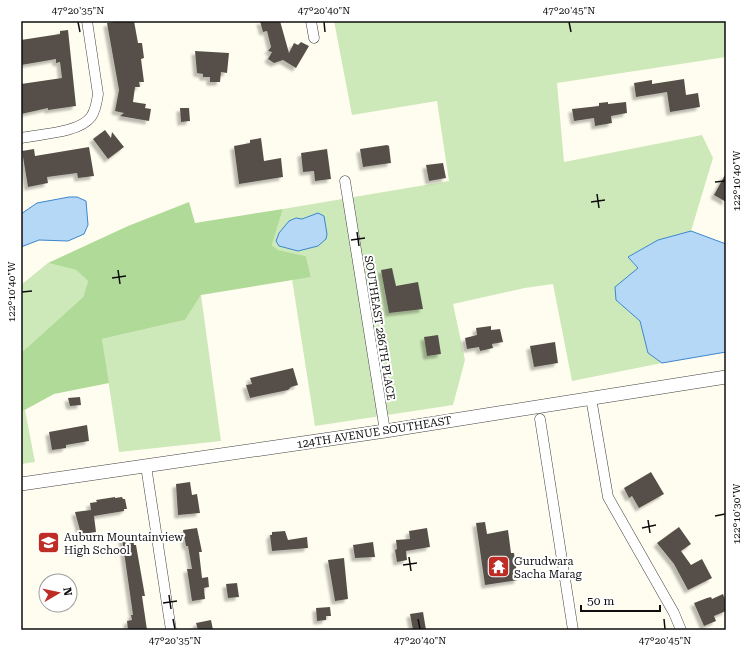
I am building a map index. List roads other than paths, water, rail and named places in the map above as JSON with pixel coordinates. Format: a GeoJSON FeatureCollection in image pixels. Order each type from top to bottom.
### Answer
{"type":"FeatureCollection","features":[{"type":"Feature","properties":{"kind":"street"},"geometry":{"type":"LineString","coordinates":[[21,138],[71,129],[84,124],[91,116],[96,106],[98,94],[87,21]]}},
{"type":"Feature","properties":{"kind":"street"},"geometry":{"type":"LineString","coordinates":[[311,21],[314,38]]}},
{"type":"Feature","properties":{"kind":"street","name":"SOUTHEAST 286TH PLACE"},"geometry":{"type":"LineString","coordinates":[[345,181],[385,431]]}},
{"type":"Feature","properties":{"kind":"street","name":"124TH AVENUE SOUTHEAST"},"geometry":{"type":"LineString","coordinates":[[21,484],[385,431],[726,377]]}},
{"type":"Feature","properties":{"kind":"street"},"geometry":{"type":"LineString","coordinates":[[591,398],[608,497],[674,613],[681,630]]}},
{"type":"Feature","properties":{"kind":"street"},"geometry":{"type":"LineString","coordinates":[[540,419],[573,630]]}},
{"type":"Feature","properties":{"kind":"street"},"geometry":{"type":"LineString","coordinates":[[146,466],[171,630]]}},
{"type":"Feature","properties":{"kind":"water"},"geometry":{"type":"Polygon","coordinates":[[[77,197],[86,201],[88,225],[84,234],[68,241],[39,240],[21,247],[21,214],[37,203],[77,197]]]}},
{"type":"Feature","properties":{"kind":"water"},"geometry":{"type":"Polygon","coordinates":[[[318,213],[324,216],[327,234],[326,239],[318,246],[298,251],[279,246],[276,241],[279,233],[289,221],[296,218],[302,219],[318,213]]]}},
{"type":"Feature","properties":{"kind":"water"},"geometry":{"type":"Polygon","coordinates":[[[691,231],[726,244],[726,352],[662,363],[648,353],[640,321],[616,300],[615,287],[638,268],[628,257],[658,240],[691,231]]]}},
{"type":"Feature","properties":{"kind":"place","name":"Auburn Mountainview High School"},"geometry":{"type":"Point","coordinates":[49,543]}},
{"type":"Feature","properties":{"kind":"place","name":"Gurudwara Sacha Marag"},"geometry":{"type":"Point","coordinates":[499,567]}}]}
